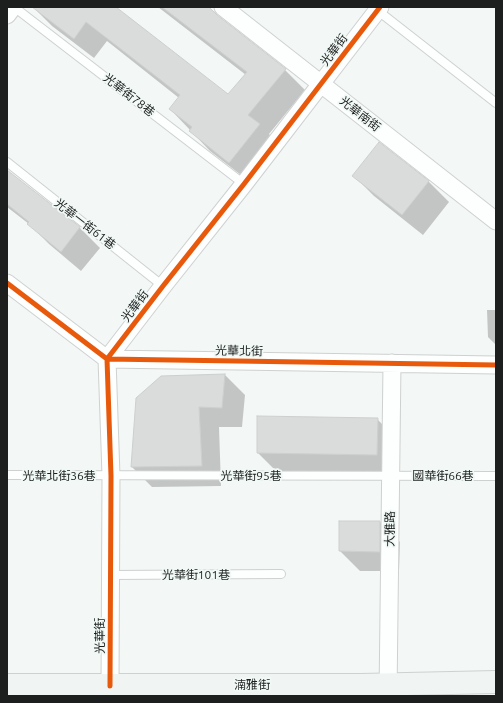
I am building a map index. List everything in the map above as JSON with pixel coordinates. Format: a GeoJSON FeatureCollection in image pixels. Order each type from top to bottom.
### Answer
{"type":"FeatureCollection","features":[{"type":"Feature","properties":{"kind":"street"},"geometry":{"type":"LineString","coordinates":[[7,15],[14,7]]}},
{"type":"Feature","properties":{"kind":"street","name":"光華南街"},"geometry":{"type":"LineString","coordinates":[[223,7],[496,221]]}},
{"type":"Feature","properties":{"kind":"street","name":"光華街"},"geometry":{"type":"LineString","coordinates":[[110,686],[111,476],[108,359],[378,9]]}},
{"type":"Feature","properties":{"kind":"street"},"geometry":{"type":"LineString","coordinates":[[7,283],[108,359]]}},
{"type":"Feature","properties":{"kind":"street","name":"光華北街"},"geometry":{"type":"LineString","coordinates":[[108,359],[496,365]]}},
{"type":"Feature","properties":{"kind":"street","name":"大雅路"},"geometry":{"type":"LineString","coordinates":[[388,690],[392,363]]}},
{"type":"Feature","properties":{"kind":"street","name":"湳雅街"},"geometry":{"type":"LineString","coordinates":[[7,685],[388,690],[496,682]]}},
{"type":"Feature","properties":{"kind":"lane","name":"光華街78巷"},"geometry":{"type":"LineString","coordinates":[[14,7],[244,184]]}},
{"type":"Feature","properties":{"kind":"lane"},"geometry":{"type":"LineString","coordinates":[[378,9],[496,103]]}},
{"type":"Feature","properties":{"kind":"lane","name":"光華一街61巷"},"geometry":{"type":"LineString","coordinates":[[7,162],[163,286]]}},
{"type":"Feature","properties":{"kind":"lane","name":"光華北街36巷"},"geometry":{"type":"LineString","coordinates":[[7,475],[111,476]]}},
{"type":"Feature","properties":{"kind":"lane","name":"光華街95巷"},"geometry":{"type":"LineString","coordinates":[[111,476],[391,476]]}},
{"type":"Feature","properties":{"kind":"lane","name":"國華街66巷"},"geometry":{"type":"LineString","coordinates":[[391,476],[496,476]]}},
{"type":"Feature","properties":{"kind":"lane","name":"光華街101巷"},"geometry":{"type":"LineString","coordinates":[[111,575],[281,574]]}},
{"type":"Feature","properties":{"kind":"building"},"geometry":{"type":"Polygon","coordinates":[[[32,7],[116,7],[228,94],[247,72],[162,7],[209,7],[217,15],[286,69],[248,115],[260,124],[229,163],[189,131],[192,127],[169,109],[180,95],[86,22],[74,39],[32,7]]]}},
{"type":"Feature","properties":{"kind":"building"},"geometry":{"type":"Polygon","coordinates":[[[379,142],[429,181],[402,215],[352,176],[379,142]]]}},
{"type":"Feature","properties":{"kind":"building"},"geometry":{"type":"Polygon","coordinates":[[[7,170],[80,227],[61,252],[27,224],[29,222],[7,204],[7,170]]]}},
{"type":"Feature","properties":{"kind":"building"},"geometry":{"type":"Polygon","coordinates":[[[225,374],[222,408],[199,407],[202,466],[131,467],[136,398],[161,376],[225,374]]]}},
{"type":"Feature","properties":{"kind":"building"},"geometry":{"type":"Polygon","coordinates":[[[257,416],[378,418],[377,455],[257,453],[257,416]]]}},
{"type":"Feature","properties":{"kind":"building"},"geometry":{"type":"Polygon","coordinates":[[[339,521],[380,521],[380,552],[339,551],[339,521]]]}},
{"type":"Feature","properties":{"kind":"cycle path"},"geometry":{"type":"LineString","coordinates":[[110,686],[111,476],[107,359],[380,7]]}},
{"type":"Feature","properties":{"kind":"cycle path"},"geometry":{"type":"LineString","coordinates":[[7,283],[107,359],[496,365]]}}]}
